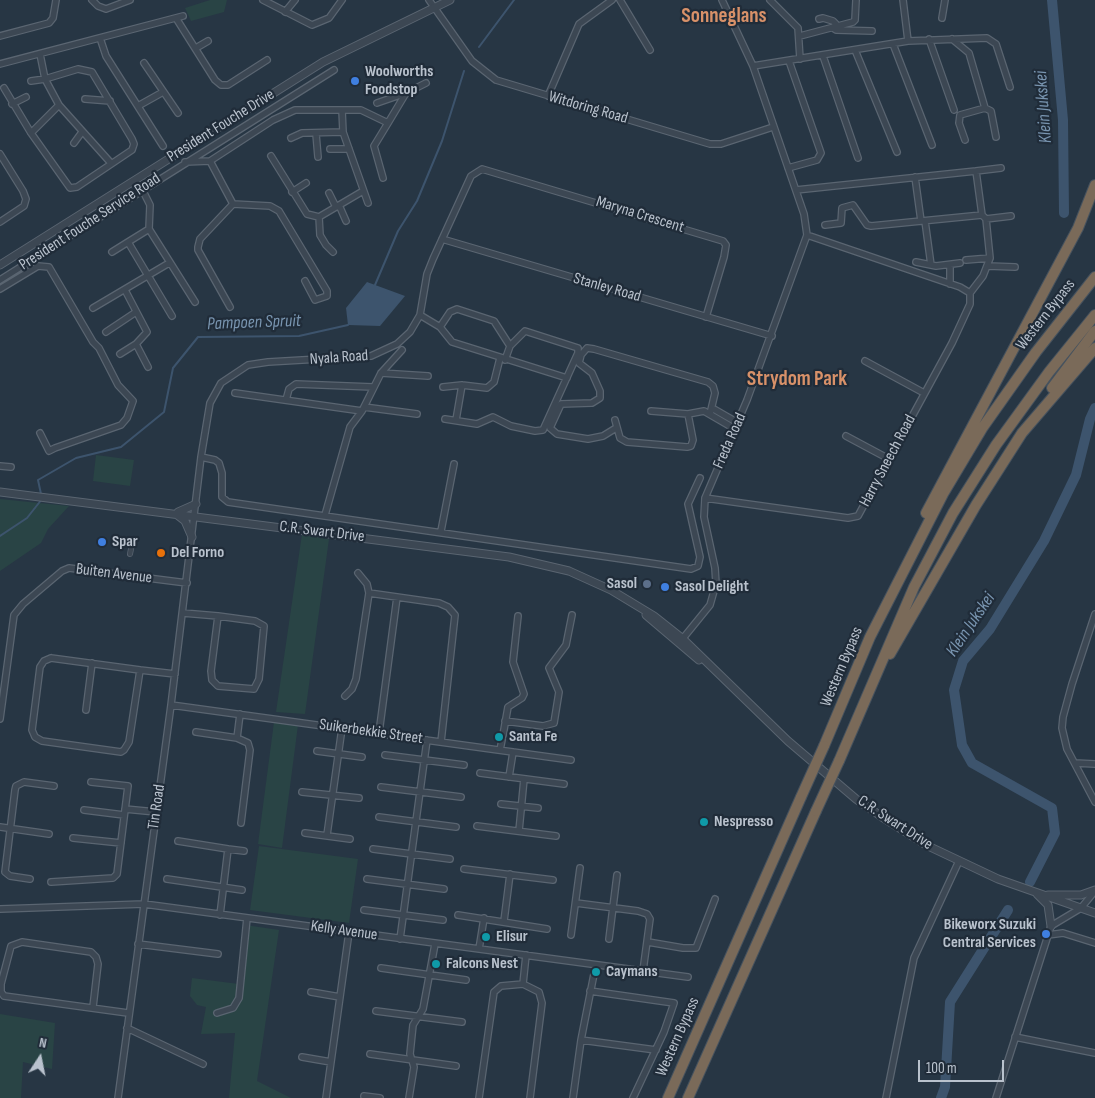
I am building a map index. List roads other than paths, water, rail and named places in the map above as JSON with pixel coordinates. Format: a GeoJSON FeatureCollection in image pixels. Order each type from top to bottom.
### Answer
{"type":"FeatureCollection","features":[{"type":"Feature","properties":{"kind":"highway"},"geometry":{"type":"LineString","coordinates":[[870,637],[934,496],[1078,228],[1095,185]]}},
{"type":"Feature","properties":{"kind":"highway","name":"Western Bypass"},"geometry":{"type":"LineString","coordinates":[[668,1098],[824,746],[870,637],[943,494],[983,427],[1036,352],[1095,277]]}},
{"type":"Feature","properties":{"kind":"highway","name":"Western Bypass"},"geometry":{"type":"LineString","coordinates":[[688,1098],[839,761],[914,587],[952,513],[1049,372],[1095,315]]}},
{"type":"Feature","properties":{"kind":"highway"},"geometry":{"type":"LineString","coordinates":[[868,690],[976,505],[1044,398],[1095,331]]}},
{"type":"Feature","properties":{"kind":"highway"},"geometry":{"type":"LineString","coordinates":[[1022,433],[1095,348]]}},
{"type":"Feature","properties":{"kind":"street"},"geometry":{"type":"LineString","coordinates":[[0,36],[49,23],[53,18],[56,0]]}},
{"type":"Feature","properties":{"kind":"street"},"geometry":{"type":"LineString","coordinates":[[92,0],[98,6],[106,9],[130,0]]}},
{"type":"Feature","properties":{"kind":"street"},"geometry":{"type":"LineString","coordinates":[[262,0],[307,24],[318,25],[329,18],[342,0]]}},
{"type":"Feature","properties":{"kind":"street"},"geometry":{"type":"LineString","coordinates":[[286,12],[295,0]]}},
{"type":"Feature","properties":{"kind":"street","name":"Witdoring Road"},"geometry":{"type":"LineString","coordinates":[[430,0],[472,61],[487,75],[516,87],[714,145],[773,127]]}},
{"type":"Feature","properties":{"kind":"street","name":"President Fouche Drive"},"geometry":{"type":"LineString","coordinates":[[0,265],[323,62],[450,0]]}},
{"type":"Feature","properties":{"kind":"street"},"geometry":{"type":"LineString","coordinates":[[548,96],[579,24],[612,0]]}},
{"type":"Feature","properties":{"kind":"street"},"geometry":{"type":"LineString","coordinates":[[620,0],[650,50]]}},
{"type":"Feature","properties":{"kind":"street"},"geometry":{"type":"LineString","coordinates":[[722,0],[753,66],[804,214],[807,235],[950,284],[970,293],[988,266],[990,258],[976,171]]}},
{"type":"Feature","properties":{"kind":"street"},"geometry":{"type":"LineString","coordinates":[[770,0],[794,22],[800,36],[800,59]]}},
{"type":"Feature","properties":{"kind":"street"},"geometry":{"type":"LineString","coordinates":[[800,36],[854,21],[856,0]]}},
{"type":"Feature","properties":{"kind":"street"},"geometry":{"type":"LineString","coordinates":[[903,0],[908,41]]}},
{"type":"Feature","properties":{"kind":"street"},"geometry":{"type":"LineString","coordinates":[[942,18],[945,0]]}},
{"type":"Feature","properties":{"kind":"street"},"geometry":{"type":"LineString","coordinates":[[0,64],[183,16]]}},
{"type":"Feature","properties":{"kind":"street"},"geometry":{"type":"LineString","coordinates":[[176,18],[215,80],[223,86],[267,60]]}},
{"type":"Feature","properties":{"kind":"street"},"geometry":{"type":"LineString","coordinates":[[818,19],[823,18],[833,21],[836,24],[834,28]]}},
{"type":"Feature","properties":{"kind":"street"},"geometry":{"type":"LineString","coordinates":[[834,28],[849,32],[872,31]]}},
{"type":"Feature","properties":{"kind":"street"},"geometry":{"type":"LineString","coordinates":[[100,38],[106,56],[163,146]]}},
{"type":"Feature","properties":{"kind":"street"},"geometry":{"type":"LineString","coordinates":[[929,39],[954,110]]}},
{"type":"Feature","properties":{"kind":"street"},"geometry":{"type":"LineString","coordinates":[[952,39],[969,53],[985,108]]}},
{"type":"Feature","properties":{"kind":"street"},"geometry":{"type":"LineString","coordinates":[[753,66],[908,41],[991,39],[996,44],[1010,87]]}},
{"type":"Feature","properties":{"kind":"street"},"geometry":{"type":"LineString","coordinates":[[196,48],[208,41]]}},
{"type":"Feature","properties":{"kind":"street"},"geometry":{"type":"LineString","coordinates":[[893,44],[932,145]]}},
{"type":"Feature","properties":{"kind":"street"},"geometry":{"type":"LineString","coordinates":[[855,50],[897,152]]}},
{"type":"Feature","properties":{"kind":"street"},"geometry":{"type":"LineString","coordinates":[[40,54],[45,80],[59,105],[110,162]]}},
{"type":"Feature","properties":{"kind":"street"},"geometry":{"type":"LineString","coordinates":[[823,56],[858,158]]}},
{"type":"Feature","properties":{"kind":"street"},"geometry":{"type":"LineString","coordinates":[[788,168],[814,161],[821,153],[789,60]]}},
{"type":"Feature","properties":{"kind":"street"},"geometry":{"type":"LineString","coordinates":[[144,63],[178,113]]}},
{"type":"Feature","properties":{"kind":"street"},"geometry":{"type":"LineString","coordinates":[[4,88],[31,133],[70,188],[79,185],[110,162],[132,150],[134,146],[92,72],[78,69],[45,80],[31,81]]}},
{"type":"Feature","properties":{"kind":"street","name":"President Fouche Service Road"},"geometry":{"type":"LineString","coordinates":[[0,280],[334,70]]}},
{"type":"Feature","properties":{"kind":"street"},"geometry":{"type":"LineString","coordinates":[[377,103],[406,93],[426,83]]}},
{"type":"Feature","properties":{"kind":"street"},"geometry":{"type":"LineString","coordinates":[[138,106],[163,92]]}},
{"type":"Feature","properties":{"kind":"street"},"geometry":{"type":"LineString","coordinates":[[383,178],[374,149],[406,93]]}},
{"type":"Feature","properties":{"kind":"street"},"geometry":{"type":"LineString","coordinates":[[12,104],[26,97]]}},
{"type":"Feature","properties":{"kind":"street"},"geometry":{"type":"LineString","coordinates":[[85,99],[110,101]]}},
{"type":"Feature","properties":{"kind":"street"},"geometry":{"type":"LineString","coordinates":[[31,133],[59,105]]}},
{"type":"Feature","properties":{"kind":"street"},"geometry":{"type":"LineString","coordinates":[[965,140],[958,120],[960,115],[985,108],[991,111],[996,137]]}},
{"type":"Feature","properties":{"kind":"street"},"geometry":{"type":"LineString","coordinates":[[185,162],[210,160],[288,113],[301,109],[365,111],[388,123]]}},
{"type":"Feature","properties":{"kind":"street"},"geometry":{"type":"LineString","coordinates":[[342,110],[343,132],[368,203]]}},
{"type":"Feature","properties":{"kind":"street"},"geometry":{"type":"LineString","coordinates":[[74,143],[82,132]]}},
{"type":"Feature","properties":{"kind":"street"},"geometry":{"type":"LineString","coordinates":[[291,138],[302,133],[343,132]]}},
{"type":"Feature","properties":{"kind":"street"},"geometry":{"type":"LineString","coordinates":[[316,134],[318,157]]}},
{"type":"Feature","properties":{"kind":"street"},"geometry":{"type":"LineString","coordinates":[[330,149],[349,149]]}},
{"type":"Feature","properties":{"kind":"street"},"geometry":{"type":"LineString","coordinates":[[0,154],[24,191],[26,199],[24,206],[0,222]]}},
{"type":"Feature","properties":{"kind":"street"},"geometry":{"type":"LineString","coordinates":[[271,156],[304,212],[319,217],[363,192]]}},
{"type":"Feature","properties":{"kind":"street"},"geometry":{"type":"LineString","coordinates":[[210,160],[233,204]]}},
{"type":"Feature","properties":{"kind":"street"},"geometry":{"type":"LineString","coordinates":[[796,190],[1001,168]]}},
{"type":"Feature","properties":{"kind":"street","name":"Nyala Road"},"geometry":{"type":"LineString","coordinates":[[194,515],[212,397],[221,383],[248,365],[268,362],[349,358],[378,354],[405,338],[420,315],[427,274],[442,239],[471,176],[480,169]]}},
{"type":"Feature","properties":{"kind":"street","name":"Maryna Crescent"},"geometry":{"type":"LineString","coordinates":[[480,169],[495,171],[722,240],[726,245],[725,252],[706,317]]}},
{"type":"Feature","properties":{"kind":"street"},"geometry":{"type":"LineString","coordinates":[[915,177],[931,265]]}},
{"type":"Feature","properties":{"kind":"street"},"geometry":{"type":"LineString","coordinates":[[292,192],[306,183]]}},
{"type":"Feature","properties":{"kind":"street"},"geometry":{"type":"LineString","coordinates":[[142,189],[150,206],[149,229],[195,302]]}},
{"type":"Feature","properties":{"kind":"street"},"geometry":{"type":"LineString","coordinates":[[329,193],[346,221]]}},
{"type":"Feature","properties":{"kind":"street"},"geometry":{"type":"LineString","coordinates":[[233,204],[251,207],[270,206],[280,211],[327,290],[326,296],[315,300],[305,281]]}},
{"type":"Feature","properties":{"kind":"street"},"geometry":{"type":"LineString","coordinates":[[230,307],[198,247],[200,239],[233,204]]}},
{"type":"Feature","properties":{"kind":"street"},"geometry":{"type":"LineString","coordinates":[[825,226],[841,223],[842,208],[853,205],[868,226],[1011,216]]}},
{"type":"Feature","properties":{"kind":"street"},"geometry":{"type":"LineString","coordinates":[[319,217],[320,236],[333,252]]}},
{"type":"Feature","properties":{"kind":"street"},"geometry":{"type":"LineString","coordinates":[[112,252],[149,229]]}},
{"type":"Feature","properties":{"kind":"street","name":"Freda Road"},"geometry":{"type":"LineString","coordinates":[[681,641],[710,605],[716,584],[715,568],[704,517],[705,498],[738,423],[772,336],[807,235]]}},
{"type":"Feature","properties":{"kind":"street","name":"Stanley Road"},"geometry":{"type":"LineString","coordinates":[[442,239],[772,336]]}},
{"type":"Feature","properties":{"kind":"street"},"geometry":{"type":"LineString","coordinates":[[128,242],[172,316]]}},
{"type":"Feature","properties":{"kind":"street"},"geometry":{"type":"LineString","coordinates":[[966,260],[990,258]]}},
{"type":"Feature","properties":{"kind":"street"},"geometry":{"type":"LineString","coordinates":[[916,262],[931,265],[960,263]]}},
{"type":"Feature","properties":{"kind":"street"},"geometry":{"type":"LineString","coordinates":[[93,308],[169,263]]}},
{"type":"Feature","properties":{"kind":"street"},"geometry":{"type":"LineString","coordinates":[[950,265],[950,284]]}},
{"type":"Feature","properties":{"kind":"street"},"geometry":{"type":"LineString","coordinates":[[0,289],[38,266],[49,267],[89,335],[99,348],[118,384],[132,400],[127,418],[121,425],[50,450],[40,432]]}},
{"type":"Feature","properties":{"kind":"street"},"geometry":{"type":"LineString","coordinates":[[988,266],[1015,267]]}},
{"type":"Feature","properties":{"kind":"street"},"geometry":{"type":"LineString","coordinates":[[120,354],[136,344],[147,332],[125,290]]}},
{"type":"Feature","properties":{"kind":"street","name":"Harry Sneech Road"},"geometry":{"type":"LineString","coordinates":[[705,498],[856,518],[959,330],[970,304],[970,293]]}},
{"type":"Feature","properties":{"kind":"street"},"geometry":{"type":"LineString","coordinates":[[440,327],[450,312],[457,309],[494,321],[510,346]]}},
{"type":"Feature","properties":{"kind":"street"},"geometry":{"type":"LineString","coordinates":[[106,332],[136,312]]}},
{"type":"Feature","properties":{"kind":"street"},"geometry":{"type":"LineString","coordinates":[[420,315],[440,327],[452,342],[567,378]]}},
{"type":"Feature","properties":{"kind":"street"},"geometry":{"type":"LineString","coordinates":[[443,387],[462,385],[484,388],[491,386],[510,346],[522,334],[528,331],[578,346],[578,353],[543,430],[535,431],[511,426],[492,417],[477,424],[445,419]]}},
{"type":"Feature","properties":{"kind":"street"},"geometry":{"type":"LineString","coordinates":[[136,344],[148,367]]}},
{"type":"Feature","properties":{"kind":"street"},"geometry":{"type":"LineString","coordinates":[[616,428],[603,436],[588,438],[556,434],[550,428],[561,404],[592,403],[600,398],[600,391],[592,373],[579,363],[581,355],[587,348],[594,348],[708,382],[715,389],[711,411]]}},
{"type":"Feature","properties":{"kind":"street"},"geometry":{"type":"LineString","coordinates":[[325,515],[350,428],[363,409],[381,373],[402,350]]}},
{"type":"Feature","properties":{"kind":"street"},"geometry":{"type":"LineString","coordinates":[[865,361],[924,393]]}},
{"type":"Feature","properties":{"kind":"street"},"geometry":{"type":"LineString","coordinates":[[381,373],[428,376]]}},
{"type":"Feature","properties":{"kind":"street"},"geometry":{"type":"LineString","coordinates":[[286,400],[289,389],[296,384],[373,387]]}},
{"type":"Feature","properties":{"kind":"street"},"geometry":{"type":"LineString","coordinates":[[456,420],[462,385]]}},
{"type":"Feature","properties":{"kind":"street"},"geometry":{"type":"LineString","coordinates":[[235,393],[417,414]]}},
{"type":"Feature","properties":{"kind":"street"},"geometry":{"type":"LineString","coordinates":[[650,411],[688,414],[702,410],[711,411],[738,423]]}},
{"type":"Feature","properties":{"kind":"street"},"geometry":{"type":"LineString","coordinates":[[711,411],[735,429]]}},
{"type":"Feature","properties":{"kind":"street"},"geometry":{"type":"LineString","coordinates":[[615,420],[620,438],[627,442],[689,447],[693,440],[688,414]]}},
{"type":"Feature","properties":{"kind":"street"},"geometry":{"type":"LineString","coordinates":[[846,436],[889,459]]}},
{"type":"Feature","properties":{"kind":"street"},"geometry":{"type":"LineString","coordinates":[[202,457],[216,460],[221,467],[221,493],[225,501],[696,568],[700,557],[688,504],[700,478]]}},
{"type":"Feature","properties":{"kind":"street"},"geometry":{"type":"LineString","coordinates":[[441,531],[454,464]]}},
{"type":"Feature","properties":{"kind":"street"},"geometry":{"type":"LineString","coordinates":[[0,466],[11,467]]}},
{"type":"Feature","properties":{"kind":"street","name":"C.R. Swart Drive"},"geometry":{"type":"LineString","coordinates":[[0,492],[194,515],[509,557],[569,571],[611,590],[654,616],[788,741],[856,799],[911,836],[959,861],[1038,894],[1095,913]]}},
{"type":"Feature","properties":{"kind":"street"},"geometry":{"type":"LineString","coordinates":[[174,513],[196,504]]}},
{"type":"Feature","properties":{"kind":"street"},"geometry":{"type":"LineString","coordinates":[[174,513],[185,521],[192,537]]}},
{"type":"Feature","properties":{"kind":"street","name":"Tin Road"},"geometry":{"type":"LineString","coordinates":[[118,1098],[187,583],[194,515]]}},
{"type":"Feature","properties":{"kind":"street"},"geometry":{"type":"LineString","coordinates":[[130,554],[132,544]]}},
{"type":"Feature","properties":{"kind":"street","name":"Buiten Avenue"},"geometry":{"type":"LineString","coordinates":[[0,719],[3,677],[14,615],[24,604],[65,570],[69,568],[187,583]]}},
{"type":"Feature","properties":{"kind":"street"},"geometry":{"type":"LineString","coordinates":[[345,696],[352,689],[356,679],[369,593],[367,584],[358,573]]}},
{"type":"Feature","properties":{"kind":"street"},"geometry":{"type":"LineString","coordinates":[[369,593],[439,603],[448,607],[455,615],[441,742]]}},
{"type":"Feature","properties":{"kind":"street"},"geometry":{"type":"LineString","coordinates":[[379,733],[397,597]]}},
{"type":"Feature","properties":{"kind":"street"},"geometry":{"type":"LineString","coordinates":[[183,613],[218,616],[255,621],[264,626],[259,679],[254,688],[218,686],[212,680],[211,671],[218,616]]}},
{"type":"Feature","properties":{"kind":"street"},"geometry":{"type":"LineString","coordinates":[[1095,614],[1063,717],[1064,737],[1095,802]]}},
{"type":"Feature","properties":{"kind":"street"},"geometry":{"type":"LineString","coordinates":[[505,721],[544,726],[554,723],[559,692],[549,668],[565,648],[572,615]]}},
{"type":"Feature","properties":{"kind":"street"},"geometry":{"type":"LineString","coordinates":[[500,750],[508,706],[522,698],[524,694],[513,662],[518,616]]}},
{"type":"Feature","properties":{"kind":"street"},"geometry":{"type":"LineString","coordinates":[[140,670],[129,742],[124,750],[113,751],[38,740],[32,730],[42,663],[51,658],[175,674]]}},
{"type":"Feature","properties":{"kind":"street"},"geometry":{"type":"LineString","coordinates":[[86,710],[92,663]]}},
{"type":"Feature","properties":{"kind":"street","name":"Suikerbekkie Street"},"geometry":{"type":"LineString","coordinates":[[171,705],[571,760]]}},
{"type":"Feature","properties":{"kind":"street"},"geometry":{"type":"LineString","coordinates":[[237,738],[240,714]]}},
{"type":"Feature","properties":{"kind":"street"},"geometry":{"type":"LineString","coordinates":[[327,835],[342,728]]}},
{"type":"Feature","properties":{"kind":"street"},"geometry":{"type":"LineString","coordinates":[[196,732],[245,740],[250,750],[241,824]]}},
{"type":"Feature","properties":{"kind":"street"},"geometry":{"type":"LineString","coordinates":[[400,939],[414,822],[427,740]]}},
{"type":"Feature","properties":{"kind":"street"},"geometry":{"type":"LineString","coordinates":[[317,751],[362,757]]}},
{"type":"Feature","properties":{"kind":"street"},"geometry":{"type":"LineString","coordinates":[[509,777],[513,752]]}},
{"type":"Feature","properties":{"kind":"street"},"geometry":{"type":"LineString","coordinates":[[385,755],[464,765]]}},
{"type":"Feature","properties":{"kind":"street"},"geometry":{"type":"LineString","coordinates":[[1075,763],[1095,764]]}},
{"type":"Feature","properties":{"kind":"street"},"geometry":{"type":"LineString","coordinates":[[480,773],[564,784]]}},
{"type":"Feature","properties":{"kind":"street"},"geometry":{"type":"LineString","coordinates":[[519,831],[524,779]]}},
{"type":"Feature","properties":{"kind":"street"},"geometry":{"type":"LineString","coordinates":[[30,879],[10,876],[4,872],[16,786],[24,782],[54,786]]}},
{"type":"Feature","properties":{"kind":"street"},"geometry":{"type":"LineString","coordinates":[[51,882],[116,877],[128,786],[91,782]]}},
{"type":"Feature","properties":{"kind":"street"},"geometry":{"type":"LineString","coordinates":[[380,787],[460,797]]}},
{"type":"Feature","properties":{"kind":"street"},"geometry":{"type":"LineString","coordinates":[[302,792],[359,798]]}},
{"type":"Feature","properties":{"kind":"street"},"geometry":{"type":"LineString","coordinates":[[501,804],[538,808]]}},
{"type":"Feature","properties":{"kind":"street"},"geometry":{"type":"LineString","coordinates":[[84,810],[156,812]]}},
{"type":"Feature","properties":{"kind":"street"},"geometry":{"type":"LineString","coordinates":[[379,817],[456,826]]}},
{"type":"Feature","properties":{"kind":"street"},"geometry":{"type":"LineString","coordinates":[[478,826],[556,836]]}},
{"type":"Feature","properties":{"kind":"street"},"geometry":{"type":"LineString","coordinates":[[0,827],[49,834]]}},
{"type":"Feature","properties":{"kind":"street"},"geometry":{"type":"LineString","coordinates":[[305,833],[350,838]]}},
{"type":"Feature","properties":{"kind":"street"},"geometry":{"type":"LineString","coordinates":[[73,838],[121,843]]}},
{"type":"Feature","properties":{"kind":"street"},"geometry":{"type":"LineString","coordinates":[[178,841],[244,852]]}},
{"type":"Feature","properties":{"kind":"street"},"geometry":{"type":"LineString","coordinates":[[220,915],[228,849]]}},
{"type":"Feature","properties":{"kind":"street"},"geometry":{"type":"LineString","coordinates":[[373,849],[450,860]]}},
{"type":"Feature","properties":{"kind":"street"},"geometry":{"type":"LineString","coordinates":[[886,1098],[914,958],[959,861]]}},
{"type":"Feature","properties":{"kind":"street"},"geometry":{"type":"LineString","coordinates":[[571,936],[580,868]]}},
{"type":"Feature","properties":{"kind":"street"},"geometry":{"type":"LineString","coordinates":[[464,869],[553,880]]}},
{"type":"Feature","properties":{"kind":"street"},"geometry":{"type":"LineString","coordinates":[[504,921],[510,874]]}},
{"type":"Feature","properties":{"kind":"street"},"geometry":{"type":"LineString","coordinates":[[609,939],[618,875]]}},
{"type":"Feature","properties":{"kind":"street"},"geometry":{"type":"LineString","coordinates":[[167,879],[242,890]]}},
{"type":"Feature","properties":{"kind":"street"},"geometry":{"type":"LineString","coordinates":[[368,879],[444,889]]}},
{"type":"Feature","properties":{"kind":"street"},"geometry":{"type":"LineString","coordinates":[[1038,894],[1081,895],[1095,891]]}},
{"type":"Feature","properties":{"kind":"street"},"geometry":{"type":"LineString","coordinates":[[1051,926],[1081,908],[1095,891]]}},
{"type":"Feature","properties":{"kind":"street"},"geometry":{"type":"LineString","coordinates":[[996,1098],[1051,926],[1048,905],[1038,894]]}},
{"type":"Feature","properties":{"kind":"street"},"geometry":{"type":"LineString","coordinates":[[648,942],[683,948],[696,948],[700,942],[715,900]]}},
{"type":"Feature","properties":{"kind":"street","name":"Kelly Avenue"},"geometry":{"type":"LineString","coordinates":[[0,909],[144,904],[526,955],[595,970],[643,971],[688,977]]}},
{"type":"Feature","properties":{"kind":"street"},"geometry":{"type":"LineString","coordinates":[[576,904],[648,914],[650,919],[648,942],[643,971]]}},
{"type":"Feature","properties":{"kind":"street"},"geometry":{"type":"LineString","coordinates":[[364,910],[443,920]]}},
{"type":"Feature","properties":{"kind":"street"},"geometry":{"type":"LineString","coordinates":[[458,915],[547,929]]}},
{"type":"Feature","properties":{"kind":"street"},"geometry":{"type":"LineString","coordinates":[[217,1012],[234,1008],[239,998],[247,918]]}},
{"type":"Feature","properties":{"kind":"street"},"geometry":{"type":"LineString","coordinates":[[479,949],[484,918]]}},
{"type":"Feature","properties":{"kind":"street"},"geometry":{"type":"LineString","coordinates":[[326,1098],[349,932]]}},
{"type":"Feature","properties":{"kind":"street"},"geometry":{"type":"LineString","coordinates":[[1048,935],[1063,933],[1095,943]]}},
{"type":"Feature","properties":{"kind":"street"},"geometry":{"type":"LineString","coordinates":[[93,1007],[98,964],[96,957],[91,952],[22,942],[11,946],[8,951],[1,984],[1,992],[4,996],[128,1013]]}},
{"type":"Feature","properties":{"kind":"street"},"geometry":{"type":"LineString","coordinates":[[138,944],[218,954]]}},
{"type":"Feature","properties":{"kind":"street"},"geometry":{"type":"LineString","coordinates":[[409,1098],[414,1067],[410,1054],[413,1024],[419,1017],[435,944]]}},
{"type":"Feature","properties":{"kind":"street"},"geometry":{"type":"LineString","coordinates":[[523,984],[526,955]]}},
{"type":"Feature","properties":{"kind":"street"},"geometry":{"type":"LineString","coordinates":[[381,968],[466,980]]}},
{"type":"Feature","properties":{"kind":"street"},"geometry":{"type":"LineString","coordinates":[[573,1098],[581,1040],[595,970]]}},
{"type":"Feature","properties":{"kind":"street"},"geometry":{"type":"LineString","coordinates":[[479,1098],[494,992],[501,986],[523,984],[539,992],[542,1003],[530,1098]]}},
{"type":"Feature","properties":{"kind":"street"},"geometry":{"type":"LineString","coordinates":[[590,990],[673,1002],[656,1050],[633,1098]]}},
{"type":"Feature","properties":{"kind":"street"},"geometry":{"type":"LineString","coordinates":[[310,992],[340,997]]}},
{"type":"Feature","properties":{"kind":"street"},"geometry":{"type":"LineString","coordinates":[[376,1011],[462,1022]]}},
{"type":"Feature","properties":{"kind":"street"},"geometry":{"type":"LineString","coordinates":[[127,1028],[203,1064]]}},
{"type":"Feature","properties":{"kind":"street"},"geometry":{"type":"LineString","coordinates":[[1015,1037],[1095,1053]]}},
{"type":"Feature","properties":{"kind":"street"},"geometry":{"type":"LineString","coordinates":[[581,1040],[656,1050]]}},
{"type":"Feature","properties":{"kind":"street"},"geometry":{"type":"LineString","coordinates":[[370,1054],[456,1066]]}},
{"type":"Feature","properties":{"kind":"street"},"geometry":{"type":"LineString","coordinates":[[302,1058],[331,1062]]}},
{"type":"Feature","properties":{"kind":"street"},"geometry":{"type":"LineString","coordinates":[[364,1096],[380,1098]]}},
{"type":"Feature","properties":{"kind":"water"},"geometry":{"type":"Polygon","coordinates":[[[367,282],[405,296],[380,326],[348,325],[346,308],[367,282]]]}},
{"type":"Feature","properties":{"kind":"waterway","name":"Pampoen Spruit"},"geometry":{"type":"LineString","coordinates":[[479,47],[514,0]]}},
{"type":"Feature","properties":{"kind":"waterway","name":"Klein Jukskei"},"geometry":{"type":"LineString","coordinates":[[1052,0],[1063,120],[1064,213]]}},
{"type":"Feature","properties":{"kind":"waterway","name":"Pampoen Spruit"},"geometry":{"type":"LineString","coordinates":[[375,285],[398,231],[417,201],[442,141],[464,71]]}},
{"type":"Feature","properties":{"kind":"waterway","name":"Pampoen Spruit"},"geometry":{"type":"LineString","coordinates":[[41,494],[38,480],[76,458],[121,447],[164,412],[173,368],[198,337],[299,336],[348,325]]}},
{"type":"Feature","properties":{"kind":"waterway","name":"Klein Jukskei"},"geometry":{"type":"LineString","coordinates":[[1030,882],[1055,833],[1052,808],[972,763],[962,745],[954,690],[963,661],[990,629],[1044,541],[1076,475],[1090,419],[1095,408]]}},
{"type":"Feature","properties":{"kind":"waterway","name":"Pampoen Spruit"},"geometry":{"type":"LineString","coordinates":[[0,536],[27,518],[42,499]]}},
{"type":"Feature","properties":{"kind":"waterway","name":"Klein Jukskei"},"geometry":{"type":"LineString","coordinates":[[941,1098],[945,1087],[950,1002],[1008,910]]}},
{"type":"Feature","properties":{"kind":"place","name":"Woolworths Foodstop"},"geometry":{"type":"Point","coordinates":[355,81]}},
{"type":"Feature","properties":{"kind":"place","name":"Spar"},"geometry":{"type":"Point","coordinates":[102,542]}},
{"type":"Feature","properties":{"kind":"place","name":"Del Forno"},"geometry":{"type":"Point","coordinates":[161,553]}},
{"type":"Feature","properties":{"kind":"place","name":"Sasol"},"geometry":{"type":"Point","coordinates":[647,584]}},
{"type":"Feature","properties":{"kind":"place","name":"Sasol Delight"},"geometry":{"type":"Point","coordinates":[665,587]}},
{"type":"Feature","properties":{"kind":"place","name":"Santa Fe"},"geometry":{"type":"Point","coordinates":[499,737]}},
{"type":"Feature","properties":{"kind":"place","name":"Nespresso"},"geometry":{"type":"Point","coordinates":[704,822]}},
{"type":"Feature","properties":{"kind":"place","name":"Bikeworx Suzuki Central Services"},"geometry":{"type":"Point","coordinates":[1046,934]}},
{"type":"Feature","properties":{"kind":"place","name":"Elisur"},"geometry":{"type":"Point","coordinates":[486,937]}},
{"type":"Feature","properties":{"kind":"place","name":"Falcons Nest"},"geometry":{"type":"Point","coordinates":[436,964]}},
{"type":"Feature","properties":{"kind":"place","name":"Caymans"},"geometry":{"type":"Point","coordinates":[596,972]}},
{"type":"Feature","properties":{"kind":"district","name":"Sonneglans"},"geometry":{"type":"Point","coordinates":[724,17]}},
{"type":"Feature","properties":{"kind":"district","name":"Strydom Park"},"geometry":{"type":"Point","coordinates":[797,380]}}]}
